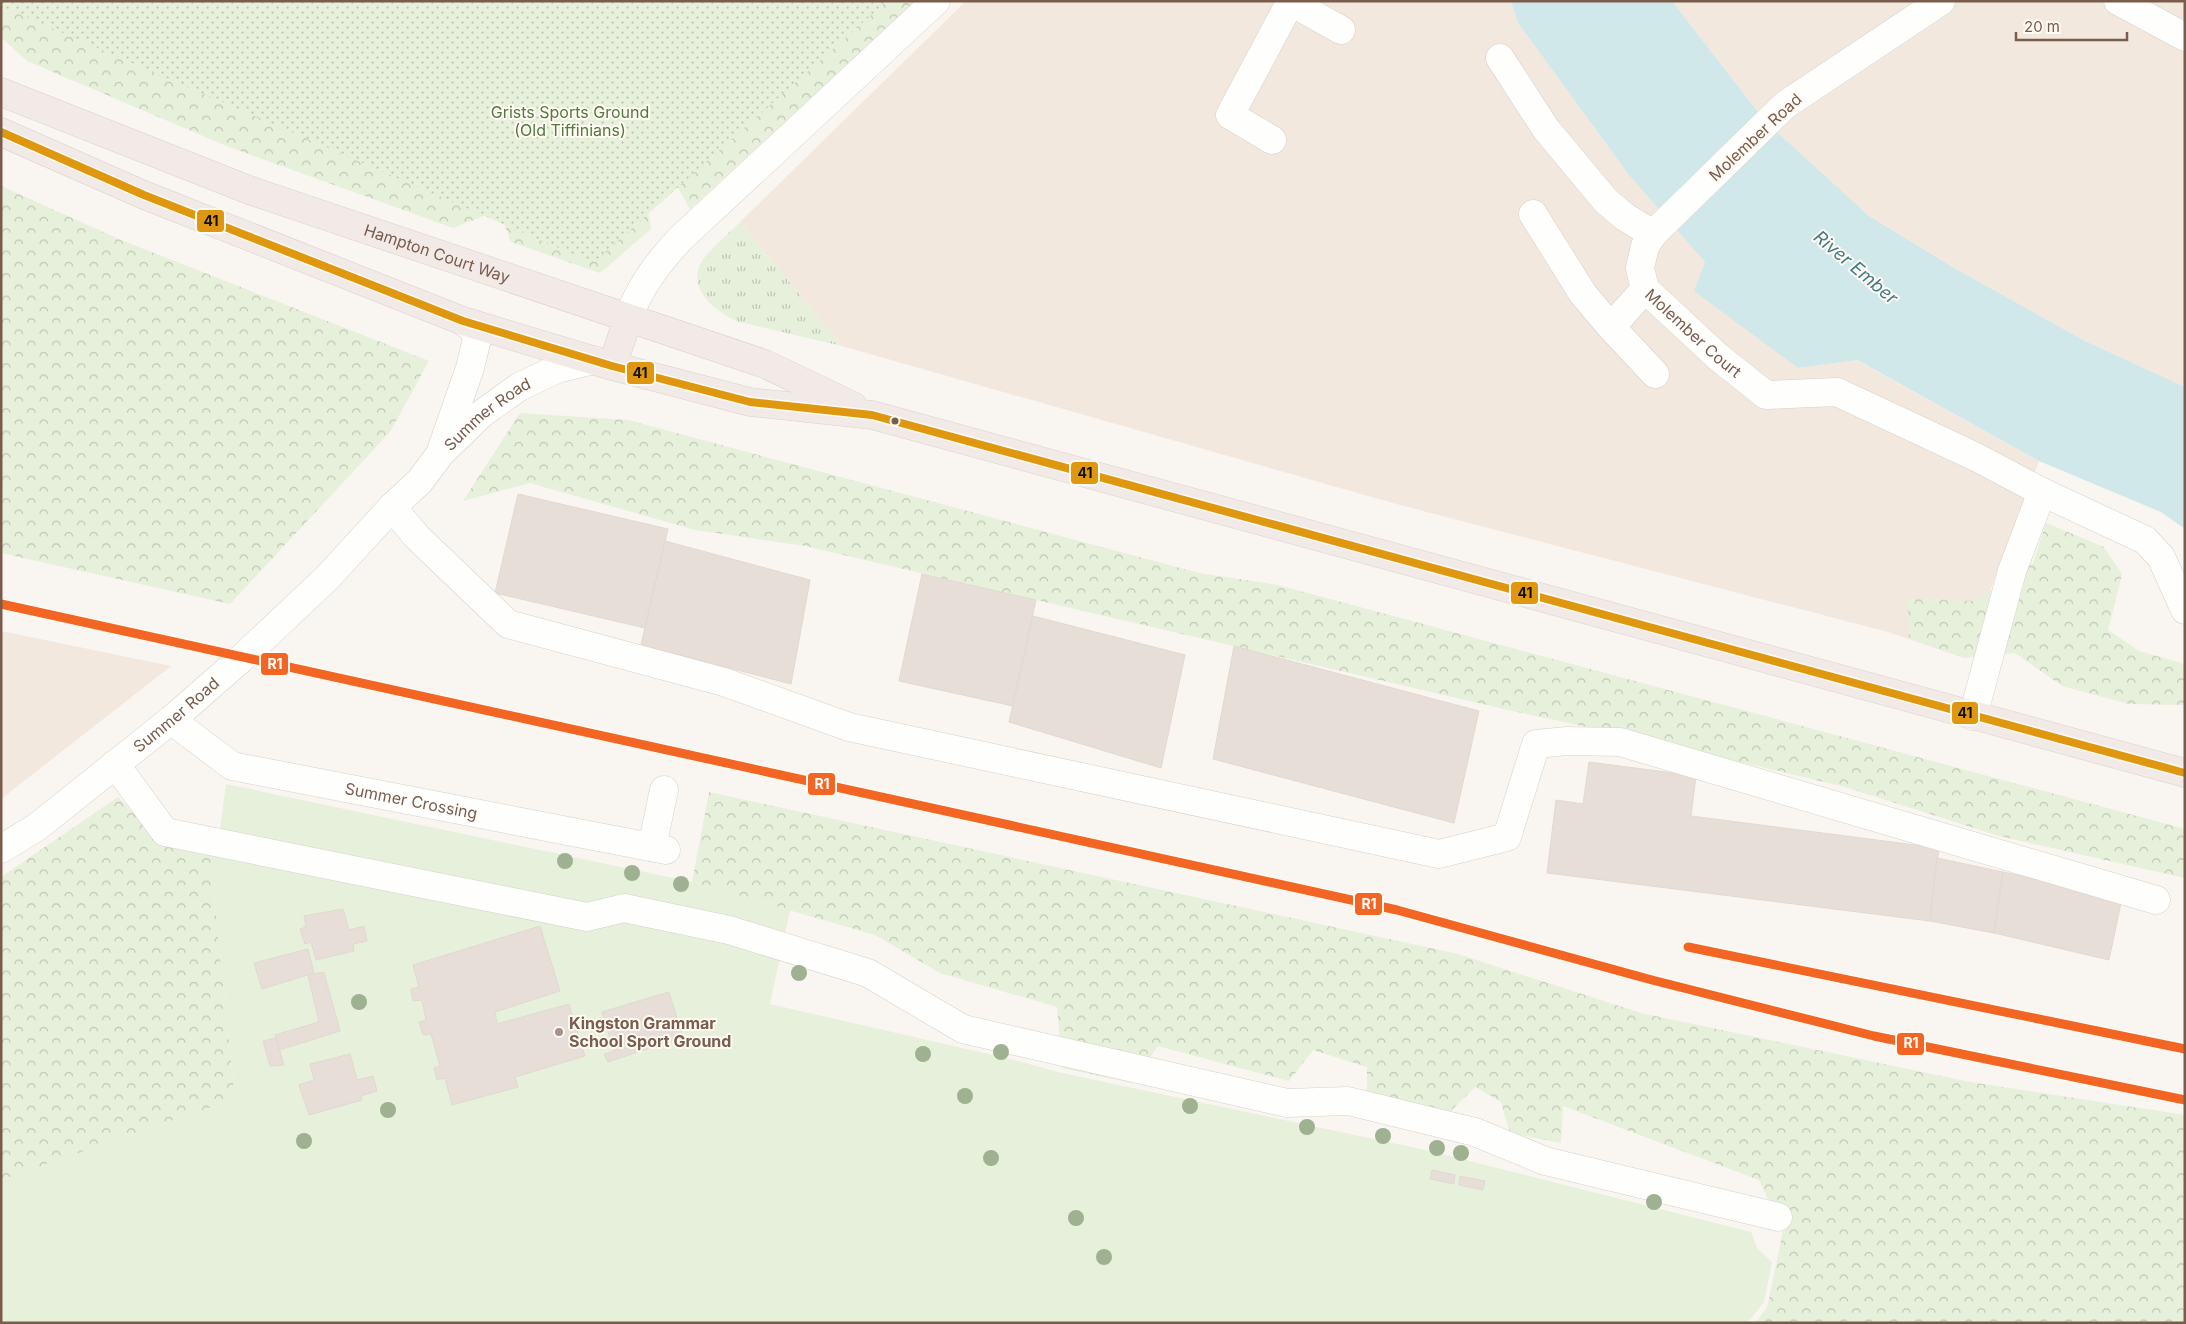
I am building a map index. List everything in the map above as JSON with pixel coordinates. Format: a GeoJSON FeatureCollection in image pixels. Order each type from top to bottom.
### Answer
{"type":"FeatureCollection","features":[{"type":"Feature","properties":{"kind":"highway","name":"Hampton Court Way"},"geometry":{"type":"LineString","coordinates":[[1,92],[249,190],[765,364],[872,414],[2185,773]]}},
{"type":"Feature","properties":{"kind":"highway","name":"Hampton Court Way"},"geometry":{"type":"LineString","coordinates":[[1,132],[144,195],[463,321],[603,363],[750,402],[872,414]]}},
{"type":"Feature","properties":{"kind":"highway"},"geometry":{"type":"LineString","coordinates":[[603,363],[628,319]]}},
{"type":"Feature","properties":{"kind":"street"},"geometry":{"type":"LineString","coordinates":[[628,319],[643,283],[657,264],[680,239],[936,1]]}},
{"type":"Feature","properties":{"kind":"street","name":"Molember Road"},"geometry":{"type":"LineString","coordinates":[[1653,234],[1785,105],[1942,1]]}},
{"type":"Feature","properties":{"kind":"street"},"geometry":{"type":"LineString","coordinates":[[2118,1],[2185,38]]}},
{"type":"Feature","properties":{"kind":"street"},"geometry":{"type":"LineString","coordinates":[[1272,140],[1230,115],[1291,2],[1341,30]]}},
{"type":"Feature","properties":{"kind":"street"},"geometry":{"type":"LineString","coordinates":[[1500,58],[1546,129],[1606,201],[1625,217],[1653,234]]}},
{"type":"Feature","properties":{"kind":"street"},"geometry":{"type":"LineString","coordinates":[[1533,214],[1583,294],[1655,374]]}},
{"type":"Feature","properties":{"kind":"street","name":"Molember Court"},"geometry":{"type":"LineString","coordinates":[[1653,234],[1645,246],[1640,268],[1645,289],[1717,356],[1766,395],[1837,392],[1976,457],[2042,492]]}},
{"type":"Feature","properties":{"kind":"street"},"geometry":{"type":"LineString","coordinates":[[1611,327],[1645,289]]}},
{"type":"Feature","properties":{"kind":"street","name":"Summer Road"},"geometry":{"type":"LineString","coordinates":[[440,454],[470,368],[477,339],[474,330],[463,321]]}},
{"type":"Feature","properties":{"kind":"street","name":"Summer Road"},"geometry":{"type":"LineString","coordinates":[[1,850],[38,827],[171,720],[242,658],[327,578],[392,507],[420,481],[440,454],[480,415],[519,387],[557,369],[603,363]]}},
{"type":"Feature","properties":{"kind":"street"},"geometry":{"type":"LineString","coordinates":[[1973,716],[2012,571],[2042,492],[2145,540],[2161,557],[2185,610]]}},
{"type":"Feature","properties":{"kind":"street"},"geometry":{"type":"LineString","coordinates":[[392,507],[417,537],[508,624],[724,682],[849,728],[1438,854],[1507,837],[1536,744],[1567,740],[1620,742],[2156,900]]}},
{"type":"Feature","properties":{"kind":"street","name":"Summer Crossing"},"geometry":{"type":"LineString","coordinates":[[171,720],[232,766],[659,848],[664,790]]}},
{"type":"Feature","properties":{"kind":"street"},"geometry":{"type":"LineString","coordinates":[[115,764],[165,832],[587,917],[624,908],[730,930],[868,972],[963,1029],[1286,1103],[1348,1101],[1475,1132],[1545,1161],[1778,1217]]}},
{"type":"Feature","properties":{"kind":"shaded area"},"geometry":{"type":"Polygon","coordinates":[[[966,1],[1511,1],[1518,23],[1629,175],[1798,368],[1856,360],[2039,461],[1965,658],[1888,632],[1400,505],[842,346],[740,222],[966,1]]]}},
{"type":"Feature","properties":{"kind":"shaded area"},"geometry":{"type":"Polygon","coordinates":[[[1672,1],[2185,1],[2185,387],[2085,341],[1956,269],[1869,216],[1764,120],[1672,1]]]}},
{"type":"Feature","properties":{"kind":"shaded area"},"geometry":{"type":"Polygon","coordinates":[[[1,631],[171,666],[1,799],[1,631]]]}},
{"type":"Feature","properties":{"kind":"green space"},"geometry":{"type":"Polygon","coordinates":[[[1,1],[643,180],[651,229],[600,273],[511,242],[499,210],[453,228],[229,147],[27,61],[1,37],[1,1]]]}},
{"type":"Feature","properties":{"kind":"green space","name":"Grists Sports Ground (Old Tiffinians)"},"geometry":{"type":"Polygon","coordinates":[[[1,1],[887,1],[593,263],[1,6],[1,1]]]}},
{"type":"Feature","properties":{"kind":"green space"},"geometry":{"type":"Polygon","coordinates":[[[837,1],[915,1],[690,209],[672,177],[837,1]]]}},
{"type":"Feature","properties":{"kind":"green space"},"geometry":{"type":"Polygon","coordinates":[[[1,186],[121,240],[429,361],[390,432],[230,604],[1,553],[1,186]]]}},
{"type":"Feature","properties":{"kind":"green space"},"geometry":{"type":"Polygon","coordinates":[[[740,222],[842,346],[739,322],[720,312],[705,297],[697,278],[698,268],[708,253],[740,222]]]}},
{"type":"Feature","properties":{"kind":"green space"},"geometry":{"type":"Polygon","coordinates":[[[520,413],[628,420],[1199,573],[1278,585],[2185,829],[2185,878],[1999,836],[1845,787],[1657,742],[1508,710],[805,546],[695,530],[530,483],[463,501],[520,413]]]}},
{"type":"Feature","properties":{"kind":"green space"},"geometry":{"type":"Polygon","coordinates":[[[2046,523],[2104,547],[2122,574],[2108,630],[2139,651],[2185,664],[2185,705],[2129,704],[2062,686],[2015,653],[1965,658],[1909,639],[1907,598],[1973,601],[2001,586],[2033,563],[2046,523]]]}},
{"type":"Feature","properties":{"kind":"green space","name":"Kingston Grammar School Sport Ground"},"geometry":{"type":"Polygon","coordinates":[[[226,784],[692,882],[790,910],[770,1004],[1010,1059],[1062,1073],[1430,1151],[1751,1232],[1757,1248],[1772,1262],[1764,1302],[1747,1323],[1,1323],[1,1180],[235,1099],[213,885],[226,784]]]}},
{"type":"Feature","properties":{"kind":"green space"},"geometry":{"type":"Polygon","coordinates":[[[709,792],[1458,954],[1641,1013],[1970,1082],[2185,1115],[2185,1323],[1755,1323],[1767,1308],[1783,1231],[1759,1180],[1563,1106],[1561,1143],[1510,1133],[1501,1102],[1475,1087],[1443,1119],[1367,1108],[1367,1067],[1313,1050],[1289,1081],[1158,1046],[1132,1083],[1062,1068],[1057,1007],[940,973],[875,935],[692,882],[709,792]]]}},
{"type":"Feature","properties":{"kind":"green space"},"geometry":{"type":"Polygon","coordinates":[[[118,797],[152,833],[218,851],[213,885],[235,1099],[1,1180],[1,877],[118,797]]]}},
{"type":"Feature","properties":{"kind":"water","name":"River Ember"},"geometry":{"type":"Polygon","coordinates":[[[1511,1],[1672,1],[1764,120],[1869,216],[1956,269],[2085,341],[2185,387],[2185,529],[2161,512],[2039,461],[1857,360],[1798,368],[1694,291],[1705,262],[1629,175],[1518,23],[1511,1]]]}},
{"type":"Feature","properties":{"kind":"building"},"geometry":{"type":"Polygon","coordinates":[[[518,494],[668,529],[645,628],[495,593],[518,494]]]}},
{"type":"Feature","properties":{"kind":"building"},"geometry":{"type":"Polygon","coordinates":[[[665,541],[810,580],[791,684],[641,645],[665,541]]]}},
{"type":"Feature","properties":{"kind":"building"},"geometry":{"type":"Polygon","coordinates":[[[922,574],[1036,600],[1013,706],[899,681],[922,574]]]}},
{"type":"Feature","properties":{"kind":"building"},"geometry":{"type":"Polygon","coordinates":[[[1033,616],[1185,655],[1161,768],[1009,722],[1033,616]]]}},
{"type":"Feature","properties":{"kind":"building"},"geometry":{"type":"Polygon","coordinates":[[[1234,646],[1479,711],[1454,823],[1213,759],[1234,646]]]}},
{"type":"Feature","properties":{"kind":"building"},"geometry":{"type":"Polygon","coordinates":[[[1589,762],[1696,776],[1691,816],[1939,848],[1930,921],[1547,873],[1556,800],[1583,804],[1589,762]]]}},
{"type":"Feature","properties":{"kind":"building"},"geometry":{"type":"Polygon","coordinates":[[[1937,858],[2003,872],[1994,933],[1930,921],[1937,858]]]}},
{"type":"Feature","properties":{"kind":"building"},"geometry":{"type":"Polygon","coordinates":[[[2003,872],[2122,898],[2109,960],[1994,933],[2003,872]]]}},
{"type":"Feature","properties":{"kind":"building"},"geometry":{"type":"Polygon","coordinates":[[[343,909],[349,930],[364,926],[367,941],[353,944],[354,951],[316,960],[311,942],[305,944],[300,929],[306,927],[304,916],[343,909]]]}},
{"type":"Feature","properties":{"kind":"building"},"geometry":{"type":"Polygon","coordinates":[[[540,926],[560,991],[495,1012],[497,1024],[569,1004],[585,1056],[515,1077],[518,1087],[452,1105],[445,1078],[437,1080],[434,1068],[440,1066],[431,1034],[423,1035],[419,1022],[426,1020],[422,1000],[413,1001],[411,989],[419,987],[413,965],[540,926]]]}},
{"type":"Feature","properties":{"kind":"building"},"geometry":{"type":"Polygon","coordinates":[[[308,949],[314,973],[262,989],[254,963],[308,949]]]}},
{"type":"Feature","properties":{"kind":"building"},"geometry":{"type":"Polygon","coordinates":[[[324,972],[340,1031],[279,1050],[275,1035],[319,1022],[308,975],[324,972]]]}},
{"type":"Feature","properties":{"kind":"building"},"geometry":{"type":"Polygon","coordinates":[[[669,992],[683,1037],[608,1062],[604,1054],[614,1051],[602,1012],[669,992]]]}},
{"type":"Feature","properties":{"kind":"building"},"geometry":{"type":"Polygon","coordinates":[[[276,1038],[284,1065],[270,1066],[263,1041],[276,1038]]]}},
{"type":"Feature","properties":{"kind":"building"},"geometry":{"type":"Polygon","coordinates":[[[350,1054],[357,1080],[373,1076],[377,1091],[361,1096],[362,1100],[309,1115],[299,1085],[314,1080],[310,1064],[350,1054]]]}},
{"type":"Feature","properties":{"kind":"building"},"geometry":{"type":"Polygon","coordinates":[[[1432,1170],[1455,1175],[1454,1184],[1430,1179],[1432,1170]]]}},
{"type":"Feature","properties":{"kind":"building"},"geometry":{"type":"Polygon","coordinates":[[[1460,1176],[1485,1181],[1483,1190],[1459,1185],[1460,1176]]]}},
{"type":"Feature","properties":{"kind":"railway"},"geometry":{"type":"LineString","coordinates":[[1,604],[1397,910],[1652,980],[1874,1036],[2185,1100]]}},
{"type":"Feature","properties":{"kind":"transit line","name":"41"},"geometry":{"type":"LineString","coordinates":[[1,132],[144,195],[463,321],[612,366],[750,402],[872,415],[2185,773]]}},
{"type":"Feature","properties":{"kind":"transit line","name":"R1"},"geometry":{"type":"LineString","coordinates":[[1,604],[1397,910],[1652,980],[1874,1036],[2185,1100]]}},
{"type":"Feature","properties":{"kind":"transit line","name":"R1"},"geometry":{"type":"LineString","coordinates":[[1688,947],[2185,1049]]}},
{"type":"Feature","properties":{"kind":"place","name":"Kingston Grammar School Sport Ground"},"geometry":{"type":"Point","coordinates":[559,1032]}}]}
